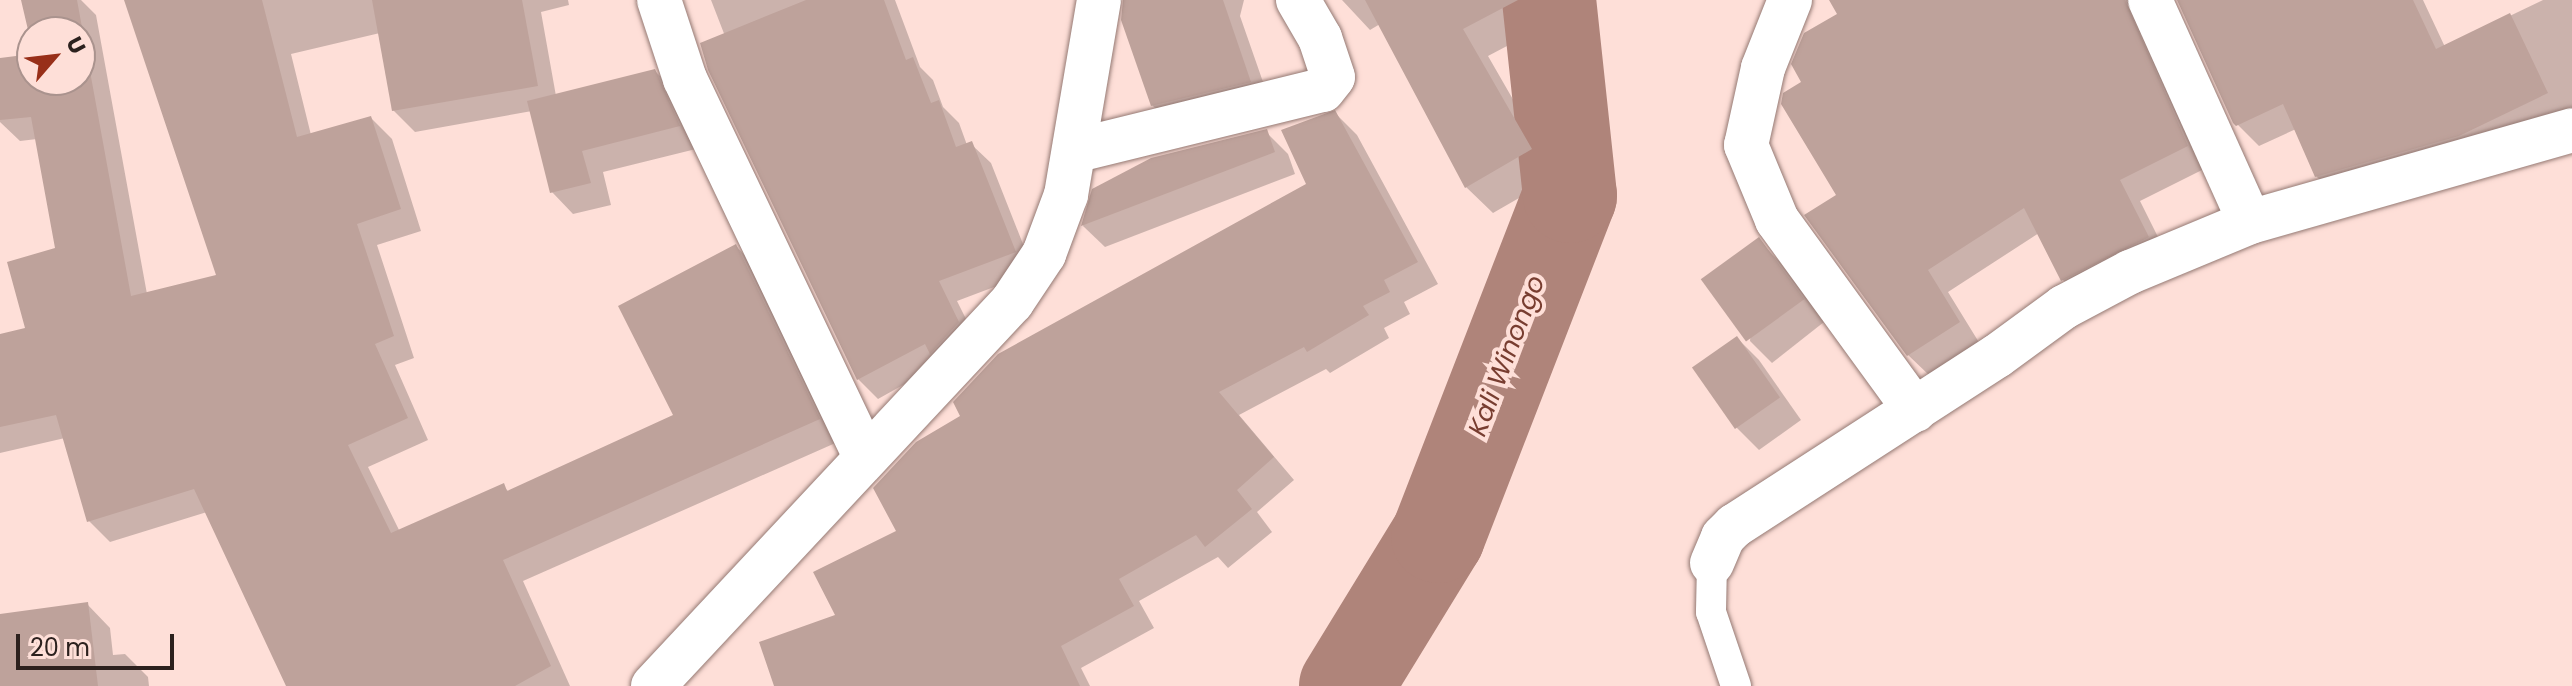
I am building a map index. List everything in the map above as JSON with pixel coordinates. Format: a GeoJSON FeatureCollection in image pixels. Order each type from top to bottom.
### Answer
{"type":"FeatureCollection","features":[{"type":"Feature","properties":{"kind":"street"},"geometry":{"type":"LineString","coordinates":[[659,0],[685,79],[865,456]]}},
{"type":"Feature","properties":{"kind":"street"},"geometry":{"type":"LineString","coordinates":[[653,686],[1012,302],[1044,254],[1066,195],[1099,0]]}},
{"type":"Feature","properties":{"kind":"street"},"geometry":{"type":"LineString","coordinates":[[1074,151],[1323,90],[1333,77],[1320,38],[1298,0]]}},
{"type":"Feature","properties":{"kind":"street"},"geometry":{"type":"LineString","coordinates":[[2150,0],[2250,222]]}},
{"type":"Feature","properties":{"kind":"street"},"geometry":{"type":"LineString","coordinates":[[1793,1],[1763,68],[1746,145],[1777,220],[1915,410]]}},
{"type":"Feature","properties":{"kind":"street"},"geometry":{"type":"LineString","coordinates":[[1712,563],[1723,537],[1734,526],[1915,410],[2064,307],[2130,272],[2250,222],[2572,130]]}},
{"type":"Feature","properties":{"kind":"lane"},"geometry":{"type":"LineString","coordinates":[[1712,563],[1711,612],[1736,686]]}},
{"type":"Feature","properties":{"kind":"building"},"geometry":{"type":"Polygon","coordinates":[[[21,0],[77,0],[80,16],[25,16],[21,0]]]}},
{"type":"Feature","properties":{"kind":"building"},"geometry":{"type":"Polygon","coordinates":[[[124,0],[262,0],[297,137],[371,116],[401,209],[357,224],[394,336],[375,344],[408,418],[348,445],[391,533],[504,483],[507,491],[673,415],[618,306],[736,244],[820,419],[503,560],[551,666],[515,686],[286,686],[194,489],[87,522],[56,415],[0,427],[0,334],[25,328],[7,262],[55,248],[31,117],[0,120],[0,58],[16,56],[16,96],[95,96],[131,296],[216,275],[124,0]]]}},
{"type":"Feature","properties":{"kind":"building"},"geometry":{"type":"Polygon","coordinates":[[[372,0],[522,0],[538,86],[392,111],[372,0]]]}},
{"type":"Feature","properties":{"kind":"building"},"geometry":{"type":"Polygon","coordinates":[[[806,0],[884,0],[906,60],[913,57],[931,103],[939,100],[956,147],[972,141],[1016,252],[939,281],[959,322],[930,354],[925,344],[857,380],[708,70],[700,43],[806,0]]]}},
{"type":"Feature","properties":{"kind":"building"},"geometry":{"type":"Polygon","coordinates":[[[1123,0],[1223,0],[1251,82],[1151,106],[1121,20],[1123,0]]]}},
{"type":"Feature","properties":{"kind":"building"},"geometry":{"type":"Polygon","coordinates":[[[1365,0],[1518,0],[1463,29],[1532,149],[1465,188],[1365,0]]]}},
{"type":"Feature","properties":{"kind":"building"},"geometry":{"type":"Polygon","coordinates":[[[1829,0],[2125,0],[2188,146],[2120,180],[2149,237],[2061,281],[2024,208],[1928,270],[1960,322],[1907,356],[1804,215],[1836,195],[1781,104],[1783,93],[1801,82],[1791,64],[1804,33],[1837,14],[1829,0]]]}},
{"type":"Feature","properties":{"kind":"building"},"geometry":{"type":"Polygon","coordinates":[[[2177,0],[2413,0],[2436,49],[2510,13],[2548,93],[2459,136],[2315,177],[2283,104],[2236,126],[2233,123],[2177,0]]]}},
{"type":"Feature","properties":{"kind":"building"},"geometry":{"type":"Polygon","coordinates":[[[655,69],[680,126],[582,151],[591,183],[550,193],[527,101],[655,69]]]}},
{"type":"Feature","properties":{"kind":"building"},"geometry":{"type":"Polygon","coordinates":[[[1335,110],[1418,262],[1384,280],[1390,292],[1363,306],[1369,315],[1307,352],[1304,347],[1219,392],[1274,457],[1237,490],[1252,509],[1205,547],[1196,535],[1119,579],[1134,606],[1061,646],[1080,686],[774,686],[759,642],[835,615],[813,572],[896,531],[873,488],[916,442],[960,416],[953,402],[998,354],[1306,184],[1281,130],[1335,110]]]}},
{"type":"Feature","properties":{"kind":"building"},"geometry":{"type":"Polygon","coordinates":[[[1267,129],[1275,152],[1081,226],[1092,189],[1151,158],[1267,129]]]}},
{"type":"Feature","properties":{"kind":"building"},"geometry":{"type":"Polygon","coordinates":[[[1759,237],[1804,299],[1746,342],[1701,279],[1759,237]]]}},
{"type":"Feature","properties":{"kind":"building"},"geometry":{"type":"Polygon","coordinates":[[[1737,336],[1780,397],[1735,429],[1692,368],[1737,336]]]}},
{"type":"Feature","properties":{"kind":"building"},"geometry":{"type":"Polygon","coordinates":[[[88,602],[98,686],[0,686],[0,614],[88,602]]]}},
{"type":"Feature","properties":{"kind":"waterway","name":"Kali Winongo"},"geometry":{"type":"LineString","coordinates":[[1346,686],[1438,536],[1570,196],[1549,0]]}}]}
